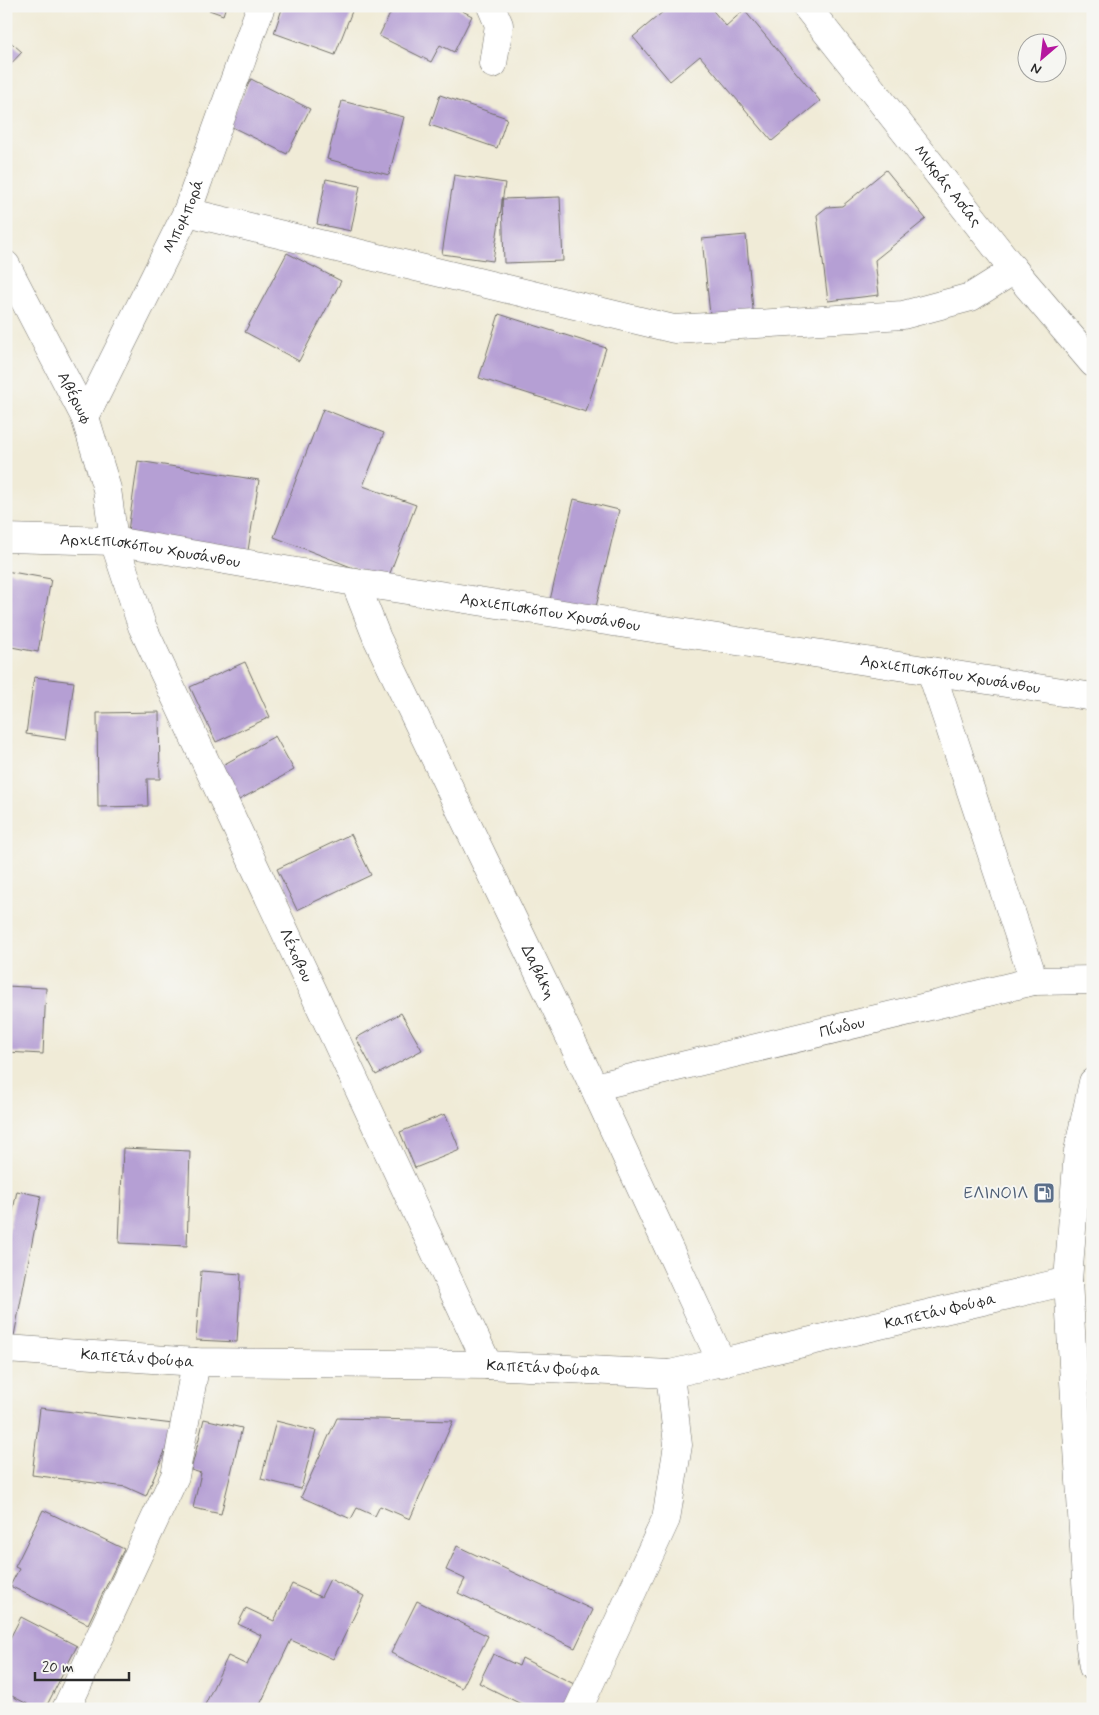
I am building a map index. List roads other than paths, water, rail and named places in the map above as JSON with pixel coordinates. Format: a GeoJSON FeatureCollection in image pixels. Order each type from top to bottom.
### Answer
{"type":"FeatureCollection","features":[{"type":"Feature","properties":{"kind":"street","name":"Μπομπορά"},"geometry":{"type":"LineString","coordinates":[[85,416],[135,320],[187,212],[261,6]]}},
{"type":"Feature","properties":{"kind":"street"},"geometry":{"type":"LineString","coordinates":[[491,6],[499,26],[493,64]]}},
{"type":"Feature","properties":{"kind":"street","name":"Μικράς Ασίας"},"geometry":{"type":"LineString","coordinates":[[806,6],[1014,270],[1093,363]]}},
{"type":"Feature","properties":{"kind":"street"},"geometry":{"type":"LineString","coordinates":[[187,212],[674,329],[903,315],[971,297],[1014,270]]}},
{"type":"Feature","properties":{"kind":"street","name":"Αβέρωφ"},"geometry":{"type":"LineString","coordinates":[[6,265],[85,416],[107,488],[114,541]]}},
{"type":"Feature","properties":{"kind":"street","name":"Αρχιεπισκόπου Χρυσάνθου"},"geometry":{"type":"LineString","coordinates":[[6,538],[114,541],[355,582],[1093,697]]}},
{"type":"Feature","properties":{"kind":"street","name":"Λέχοβου"},"geometry":{"type":"LineString","coordinates":[[114,541],[142,626],[488,1365]]}},
{"type":"Feature","properties":{"kind":"street","name":"Δαβάκη"},"geometry":{"type":"LineString","coordinates":[[355,582],[377,638],[594,1087],[722,1363]]}},
{"type":"Feature","properties":{"kind":"street"},"geometry":{"type":"LineString","coordinates":[[931,671],[1034,981]]}},
{"type":"Feature","properties":{"kind":"street","name":"Πίνδου"},"geometry":{"type":"LineString","coordinates":[[594,1087],[1034,981],[1093,980]]}},
{"type":"Feature","properties":{"kind":"street"},"geometry":{"type":"LineString","coordinates":[[1093,1082],[1068,1281],[1090,1648],[1093,1667]]}},
{"type":"Feature","properties":{"kind":"street","name":"Καπετάν Φούφα"},"geometry":{"type":"LineString","coordinates":[[6,1349],[196,1362],[488,1365],[670,1374],[1068,1281]]}},
{"type":"Feature","properties":{"kind":"street"},"geometry":{"type":"LineString","coordinates":[[66,1709],[175,1476],[196,1362]]}},
{"type":"Feature","properties":{"kind":"street"},"geometry":{"type":"LineString","coordinates":[[578,1709],[666,1519],[678,1445],[670,1374]]}},
{"type":"Feature","properties":{"kind":"place","name":"ΕΛΙΝΟΙΛ"},"geometry":{"type":"Point","coordinates":[1044,1193]}}]}
